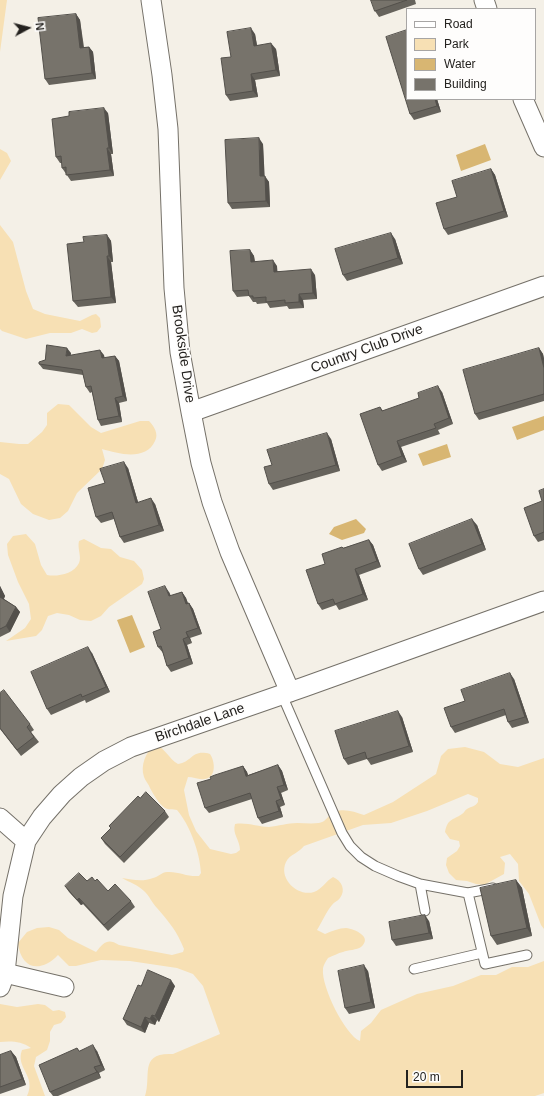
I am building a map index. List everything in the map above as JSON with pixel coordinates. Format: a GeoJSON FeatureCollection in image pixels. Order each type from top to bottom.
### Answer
{"type":"FeatureCollection","features":[{"type":"Feature","properties":{"kind":"street","name":"Brookside Drive"},"geometry":{"type":"LineString","coordinates":[[151,0],[168,129],[174,288],[180,352],[190,412],[212,502],[286,694]]}},
{"type":"Feature","properties":{"kind":"street"},"geometry":{"type":"LineString","coordinates":[[524,100],[544,147]]}},
{"type":"Feature","properties":{"kind":"street","name":"Country Club Drive"},"geometry":{"type":"LineString","coordinates":[[190,412],[544,286]]}},
{"type":"Feature","properties":{"kind":"street","name":"Birchdale Lane"},"geometry":{"type":"LineString","coordinates":[[2,980],[13,896],[26,841],[42,817],[62,794],[81,777],[104,761],[131,747],[286,694],[544,601]]}},
{"type":"Feature","properties":{"kind":"street"},"geometry":{"type":"LineString","coordinates":[[0,818],[26,841]]}},
{"type":"Feature","properties":{"kind":"street"},"geometry":{"type":"LineString","coordinates":[[2,980],[64,987]]}},
{"type":"Feature","properties":{"kind":"lane"},"geometry":{"type":"LineString","coordinates":[[286,694],[342,833],[350,846],[362,858],[375,866],[420,884],[468,894],[504,886]]}},
{"type":"Feature","properties":{"kind":"lane"},"geometry":{"type":"LineString","coordinates":[[420,884],[424,911]]}},
{"type":"Feature","properties":{"kind":"lane"},"geometry":{"type":"LineString","coordinates":[[468,894],[485,964],[527,955]]}},
{"type":"Feature","properties":{"kind":"lane"},"geometry":{"type":"LineString","coordinates":[[414,969],[482,953]]}},
{"type":"Feature","properties":{"kind":"green space"},"geometry":{"type":"Polygon","coordinates":[[[0,0],[7,0],[0,52],[0,0]]]}},
{"type":"Feature","properties":{"kind":"green space"},"geometry":{"type":"Polygon","coordinates":[[[0,149],[7,153],[11,161],[0,180],[0,149]]]}},
{"type":"Feature","properties":{"kind":"green space"},"geometry":{"type":"Polygon","coordinates":[[[0,225],[13,242],[26,291],[33,309],[45,314],[80,321],[96,314],[100,318],[101,327],[97,332],[92,333],[82,329],[71,333],[50,333],[26,339],[0,329],[0,225]]]}},
{"type":"Feature","properties":{"kind":"green space"},"geometry":{"type":"Polygon","coordinates":[[[58,404],[69,405],[91,427],[101,433],[140,421],[149,421],[154,428],[156,438],[151,447],[139,454],[116,453],[102,449],[105,460],[102,469],[77,493],[68,511],[60,518],[49,520],[33,514],[21,504],[9,479],[0,474],[0,442],[28,444],[42,432],[47,425],[47,413],[58,404]]]}},
{"type":"Feature","properties":{"kind":"green space"},"geometry":{"type":"Polygon","coordinates":[[[26,534],[35,544],[41,565],[47,575],[56,576],[65,574],[77,567],[80,561],[79,541],[84,539],[101,548],[111,549],[120,557],[134,561],[142,570],[144,579],[142,584],[109,607],[101,616],[91,621],[80,620],[69,615],[57,613],[48,616],[42,630],[36,636],[6,641],[25,628],[31,619],[29,604],[18,582],[8,555],[7,544],[13,536],[26,534]]]}},
{"type":"Feature","properties":{"kind":"green space"},"geometry":{"type":"Polygon","coordinates":[[[155,744],[178,764],[187,761],[195,754],[210,754],[214,765],[211,776],[202,779],[188,777],[184,790],[189,815],[196,831],[210,849],[231,854],[240,850],[235,834],[235,824],[269,827],[294,823],[319,823],[324,821],[333,813],[341,810],[364,815],[393,802],[436,774],[441,756],[448,749],[465,747],[484,752],[500,764],[518,767],[544,758],[544,929],[529,894],[519,881],[518,864],[510,854],[500,857],[505,863],[504,874],[484,885],[456,880],[449,873],[446,865],[447,858],[457,851],[460,846],[459,841],[450,839],[445,832],[446,827],[451,820],[477,804],[478,798],[468,794],[427,811],[391,823],[363,825],[304,846],[288,859],[284,868],[287,880],[296,889],[302,892],[314,892],[333,877],[341,883],[343,889],[342,895],[330,908],[317,930],[325,934],[338,929],[346,928],[358,932],[364,937],[365,940],[361,947],[339,953],[328,958],[323,969],[323,977],[326,987],[335,1009],[348,1030],[360,1041],[361,1031],[371,1023],[381,1010],[417,994],[453,986],[481,975],[496,975],[512,967],[528,967],[544,961],[544,1093],[535,1096],[145,1096],[148,1067],[155,1057],[162,1054],[173,1054],[220,1034],[203,986],[193,974],[177,968],[130,961],[101,960],[76,966],[69,966],[58,955],[45,965],[33,966],[23,959],[18,943],[27,932],[37,928],[49,927],[59,930],[68,938],[96,952],[106,942],[112,942],[119,945],[172,955],[183,952],[184,949],[176,932],[144,891],[122,878],[142,880],[155,877],[165,872],[175,872],[195,876],[199,876],[201,873],[199,857],[194,840],[182,816],[177,810],[166,809],[160,804],[145,778],[143,763],[149,751],[155,744]]]}},
{"type":"Feature","properties":{"kind":"green space"},"geometry":{"type":"Polygon","coordinates":[[[0,1004],[17,1007],[38,1004],[45,1005],[53,1011],[59,1010],[65,1012],[66,1017],[61,1023],[54,1025],[50,1032],[50,1041],[47,1050],[36,1057],[34,1066],[45,1096],[27,1096],[29,1083],[28,1077],[21,1062],[21,1056],[22,1050],[31,1048],[16,1042],[0,1042],[0,1004]]]}},
{"type":"Feature","properties":{"kind":"water"},"geometry":{"type":"Polygon","coordinates":[[[485,144],[491,160],[461,171],[456,155],[485,144]]]}},
{"type":"Feature","properties":{"kind":"water"},"geometry":{"type":"Polygon","coordinates":[[[544,416],[544,430],[517,440],[512,427],[544,416]]]}},
{"type":"Feature","properties":{"kind":"water"},"geometry":{"type":"Polygon","coordinates":[[[447,444],[451,457],[423,466],[418,454],[447,444]]]}},
{"type":"Feature","properties":{"kind":"water"},"geometry":{"type":"Polygon","coordinates":[[[356,519],[366,529],[364,533],[342,540],[329,534],[334,527],[356,519]]]}},
{"type":"Feature","properties":{"kind":"water"},"geometry":{"type":"Polygon","coordinates":[[[132,615],[145,647],[130,653],[117,620],[132,615]]]}},
{"type":"Feature","properties":{"kind":"building"},"geometry":{"type":"Polygon","coordinates":[[[371,0],[407,0],[375,11],[371,0]]]}},
{"type":"Feature","properties":{"kind":"building"},"geometry":{"type":"Polygon","coordinates":[[[76,14],[80,48],[89,47],[92,73],[45,79],[38,18],[76,14]]]}},
{"type":"Feature","properties":{"kind":"building"},"geometry":{"type":"Polygon","coordinates":[[[251,28],[254,46],[271,43],[276,70],[251,74],[253,91],[226,95],[221,58],[231,57],[227,32],[251,28]]]}},
{"type":"Feature","properties":{"kind":"building"},"geometry":{"type":"Polygon","coordinates":[[[406,30],[406,100],[435,100],[437,106],[410,114],[386,37],[406,30]]]}},
{"type":"Feature","properties":{"kind":"building"},"geometry":{"type":"Polygon","coordinates":[[[104,108],[110,170],[66,175],[66,167],[62,168],[61,156],[56,157],[52,119],[69,116],[69,112],[104,108]]]}},
{"type":"Feature","properties":{"kind":"building"},"geometry":{"type":"Polygon","coordinates":[[[259,138],[260,176],[265,176],[266,201],[228,203],[225,140],[259,138]]]}},
{"type":"Feature","properties":{"kind":"building"},"geometry":{"type":"Polygon","coordinates":[[[491,169],[504,211],[444,229],[436,203],[457,197],[452,181],[491,169]]]}},
{"type":"Feature","properties":{"kind":"building"},"geometry":{"type":"Polygon","coordinates":[[[391,233],[398,258],[343,275],[335,249],[391,233]]]}},
{"type":"Feature","properties":{"kind":"building"},"geometry":{"type":"Polygon","coordinates":[[[107,235],[109,256],[107,256],[111,297],[73,301],[67,244],[84,242],[83,237],[107,235]]]}},
{"type":"Feature","properties":{"kind":"building"},"geometry":{"type":"Polygon","coordinates":[[[250,250],[251,262],[273,260],[274,272],[311,269],[313,293],[299,294],[299,302],[285,303],[285,300],[266,302],[266,297],[253,298],[253,296],[249,296],[248,290],[233,291],[230,251],[250,250]]]}},
{"type":"Feature","properties":{"kind":"building"},"geometry":{"type":"Polygon","coordinates":[[[47,345],[67,348],[66,356],[100,350],[102,358],[115,356],[123,396],[115,398],[119,416],[98,420],[91,386],[86,387],[82,370],[39,364],[39,362],[45,360],[47,345]]]}},
{"type":"Feature","properties":{"kind":"building"},"geometry":{"type":"Polygon","coordinates":[[[539,348],[544,368],[544,394],[475,414],[463,370],[539,348]]]}},
{"type":"Feature","properties":{"kind":"building"},"geometry":{"type":"Polygon","coordinates":[[[438,386],[449,418],[434,424],[436,428],[397,441],[402,456],[378,465],[360,414],[380,407],[382,411],[419,398],[418,393],[438,386]]]}},
{"type":"Feature","properties":{"kind":"building"},"geometry":{"type":"Polygon","coordinates":[[[327,433],[336,465],[269,484],[264,467],[272,465],[267,450],[327,433]]]}},
{"type":"Feature","properties":{"kind":"building"},"geometry":{"type":"Polygon","coordinates":[[[124,462],[136,503],[151,498],[159,525],[120,537],[112,512],[96,517],[88,488],[105,483],[100,469],[124,462]]]}},
{"type":"Feature","properties":{"kind":"building"},"geometry":{"type":"Polygon","coordinates":[[[544,489],[544,532],[534,536],[524,508],[542,501],[539,491],[544,489]]]}},
{"type":"Feature","properties":{"kind":"building"},"geometry":{"type":"Polygon","coordinates":[[[472,519],[482,544],[419,569],[409,544],[472,519]]]}},
{"type":"Feature","properties":{"kind":"building"},"geometry":{"type":"Polygon","coordinates":[[[369,540],[377,561],[355,569],[363,594],[335,604],[333,599],[318,604],[306,570],[325,564],[322,554],[369,540]]]}},
{"type":"Feature","properties":{"kind":"building"},"geometry":{"type":"Polygon","coordinates":[[[165,586],[169,596],[182,592],[186,604],[189,603],[198,628],[186,632],[188,637],[183,639],[189,658],[167,666],[161,646],[158,647],[153,632],[161,629],[148,592],[165,586]]]}},
{"type":"Feature","properties":{"kind":"building"},"geometry":{"type":"Polygon","coordinates":[[[0,597],[16,607],[6,626],[0,629],[0,597]]]}},
{"type":"Feature","properties":{"kind":"building"},"geometry":{"type":"Polygon","coordinates":[[[88,647],[106,687],[82,697],[81,694],[47,709],[31,672],[88,647]]]}},
{"type":"Feature","properties":{"kind":"building"},"geometry":{"type":"Polygon","coordinates":[[[510,673],[525,717],[508,722],[504,709],[451,727],[444,708],[465,701],[461,690],[510,673]]]}},
{"type":"Feature","properties":{"kind":"building"},"geometry":{"type":"Polygon","coordinates":[[[4,690],[30,724],[27,727],[34,737],[17,750],[0,728],[0,693],[4,690]]]}},
{"type":"Feature","properties":{"kind":"building"},"geometry":{"type":"Polygon","coordinates":[[[398,711],[409,746],[367,759],[365,752],[344,759],[335,731],[398,711]]]}},
{"type":"Feature","properties":{"kind":"building"},"geometry":{"type":"Polygon","coordinates":[[[278,765],[284,785],[277,787],[281,799],[276,801],[279,811],[258,818],[250,793],[205,808],[197,783],[211,779],[210,777],[215,775],[243,766],[246,776],[278,765]]]}},
{"type":"Feature","properties":{"kind":"building"},"geometry":{"type":"Polygon","coordinates":[[[146,792],[165,811],[120,857],[101,838],[111,828],[109,826],[138,796],[140,798],[146,792]]]}},
{"type":"Feature","properties":{"kind":"building"},"geometry":{"type":"Polygon","coordinates":[[[79,873],[87,881],[92,877],[95,881],[97,879],[108,891],[115,884],[131,901],[104,925],[79,898],[77,900],[65,886],[79,873]]]}},
{"type":"Feature","properties":{"kind":"building"},"geometry":{"type":"Polygon","coordinates":[[[516,880],[527,928],[491,936],[480,888],[516,880]]]}},
{"type":"Feature","properties":{"kind":"building"},"geometry":{"type":"Polygon","coordinates":[[[425,915],[429,933],[392,940],[389,922],[425,915]]]}},
{"type":"Feature","properties":{"kind":"building"},"geometry":{"type":"Polygon","coordinates":[[[364,965],[371,1002],[345,1008],[338,971],[364,965]]]}},
{"type":"Feature","properties":{"kind":"building"},"geometry":{"type":"Polygon","coordinates":[[[148,970],[171,980],[155,1016],[152,1015],[150,1019],[145,1017],[141,1027],[123,1019],[138,985],[141,986],[148,970]]]}},
{"type":"Feature","properties":{"kind":"building"},"geometry":{"type":"Polygon","coordinates":[[[93,1045],[101,1065],[94,1067],[97,1072],[50,1092],[39,1065],[77,1048],[79,1051],[93,1045]]]}},
{"type":"Feature","properties":{"kind":"building"},"geometry":{"type":"Polygon","coordinates":[[[11,1051],[22,1079],[0,1087],[0,1055],[11,1051]]]}}]}
